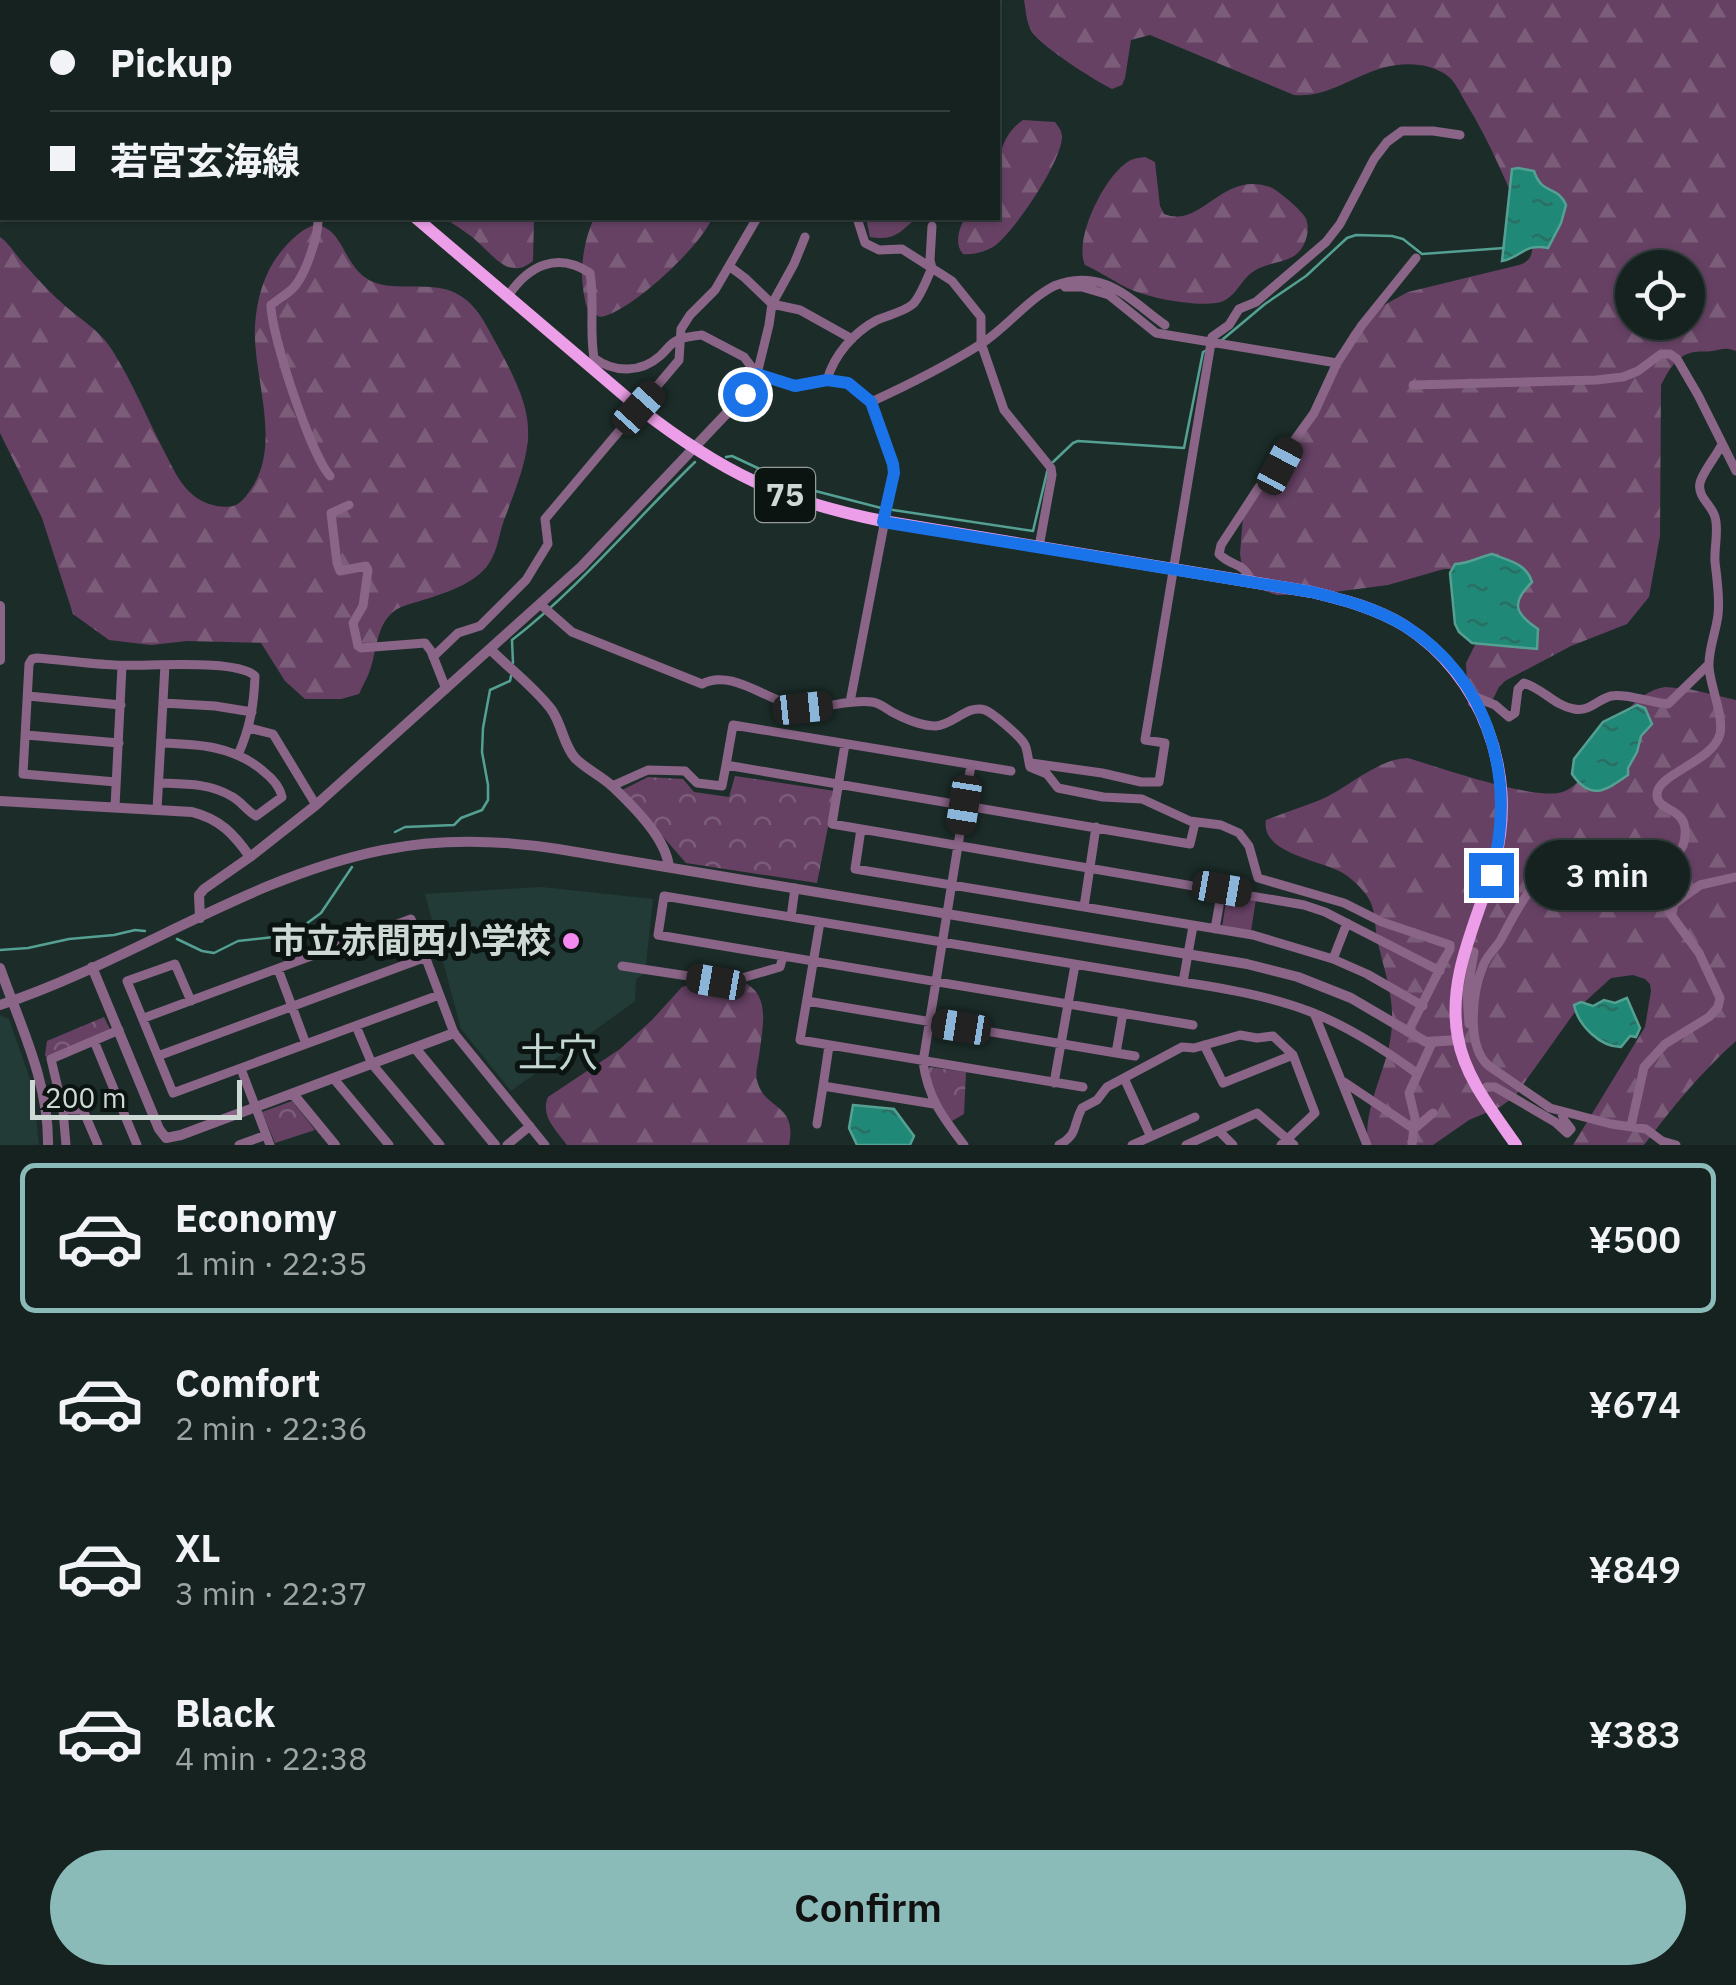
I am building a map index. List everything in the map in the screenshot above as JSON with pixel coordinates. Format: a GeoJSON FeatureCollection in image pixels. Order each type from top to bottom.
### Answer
{"type":"FeatureCollection","features":[{"type":"Feature","properties":{"kind":"main road","name":"75"},"geometry":{"type":"LineString","coordinates":[[418,220],[639,408],[694,449],[772,490],[883,522],[1346,600],[1386,616],[1422,639],[1440,655],[1471,695],[1494,747],[1501,784],[1502,822],[1496,856],[1456,990],[1458,1040],[1464,1062],[1480,1092],[1516,1145]]}},
{"type":"Feature","properties":{"kind":"street"},"geometry":{"type":"LineString","coordinates":[[1028,763],[1160,782],[1165,743],[1146,740],[1212,337],[1239,309],[1256,302],[1326,242],[1387,142],[1402,132],[1432,131],[1460,136]]}},
{"type":"Feature","properties":{"kind":"street"},"geometry":{"type":"LineString","coordinates":[[318,220],[301,277],[292,290],[271,305],[271,318],[318,456],[330,476]]}},
{"type":"Feature","properties":{"kind":"street"},"geometry":{"type":"LineString","coordinates":[[432,657],[458,633],[480,626],[526,580],[547,548],[545,518],[679,360],[681,329],[715,290],[756,220]]}},
{"type":"Feature","properties":{"kind":"street"},"geometry":{"type":"LineString","coordinates":[[858,220],[865,244],[872,249],[902,248],[952,281],[982,317],[981,344],[1004,410],[1051,468],[1039,547]]}},
{"type":"Feature","properties":{"kind":"street"},"geometry":{"type":"LineString","coordinates":[[827,380],[835,361],[852,339],[874,322],[915,303],[932,268],[932,226]]}},
{"type":"Feature","properties":{"kind":"street"},"geometry":{"type":"LineString","coordinates":[[200,918],[199,895],[204,889],[316,805],[581,567],[745,394],[757,374],[772,304],[805,237]]}},
{"type":"Feature","properties":{"kind":"street"},"geometry":{"type":"LineString","coordinates":[[1252,582],[1241,566],[1223,558],[1218,550],[1259,487],[1280,466],[1362,325],[1416,258]]}},
{"type":"Feature","properties":{"kind":"street"},"geometry":{"type":"LineString","coordinates":[[508,296],[532,270],[548,263],[578,265],[590,273],[590,338],[594,358],[602,364],[639,369],[656,360],[672,342],[702,335],[744,358],[757,374],[795,386],[827,380],[848,383],[871,402],[894,473],[850,702]]}},
{"type":"Feature","properties":{"kind":"street"},"geometry":{"type":"LineString","coordinates":[[729,266],[772,304],[800,310],[852,339]]}},
{"type":"Feature","properties":{"kind":"street"},"geometry":{"type":"LineString","coordinates":[[871,402],[981,344],[1052,287],[1065,282],[1104,284],[1165,324]]}},
{"type":"Feature","properties":{"kind":"street"},"geometry":{"type":"LineString","coordinates":[[1052,287],[1082,287],[1109,294],[1156,333],[1337,364]]}},
{"type":"Feature","properties":{"kind":"street"},"geometry":{"type":"LineString","coordinates":[[1413,385],[1623,377],[1662,354],[1670,354],[1698,395],[1736,471]]}},
{"type":"Feature","properties":{"kind":"street"},"geometry":{"type":"LineString","coordinates":[[1476,1046],[1475,1001],[1484,963],[1520,904],[1548,874],[1581,862],[1656,868],[1676,856],[1685,837],[1681,816],[1658,800],[1658,788],[1667,778],[1704,756],[1720,733],[1709,664],[1719,610],[1715,516],[1699,485],[1722,444]]}},
{"type":"Feature","properties":{"kind":"street"},"geometry":{"type":"LineString","coordinates":[[350,505],[331,513],[340,572],[361,566],[368,570],[362,606],[353,622],[358,646],[420,642],[428,647],[446,688]]}},
{"type":"Feature","properties":{"kind":"street"},"geometry":{"type":"LineString","coordinates":[[540,604],[572,632],[702,684],[717,678],[733,681],[803,708],[876,702],[928,726],[944,726],[974,709],[988,711],[1022,739],[1030,767],[1046,774],[1058,788],[1103,797],[1142,798],[1194,822],[1221,825],[1240,834],[1249,846],[1258,878],[1344,903],[1382,922],[1450,945],[1408,1032]]}},
{"type":"Feature","properties":{"kind":"street"},"geometry":{"type":"LineString","coordinates":[[0,606],[0,660]]}},
{"type":"Feature","properties":{"kind":"street"},"geometry":{"type":"LineString","coordinates":[[480,626],[490,649],[552,711],[574,757],[612,786],[663,844],[669,867]]}},
{"type":"Feature","properties":{"kind":"street"},"geometry":{"type":"LineString","coordinates":[[116,782],[24,774],[29,664],[37,658],[122,666],[165,664],[249,670],[255,676],[252,712],[238,754]]}},
{"type":"Feature","properties":{"kind":"street"},"geometry":{"type":"LineString","coordinates":[[157,810],[165,664]]}},
{"type":"Feature","properties":{"kind":"street"},"geometry":{"type":"LineString","coordinates":[[1471,695],[1496,705],[1509,716],[1515,713],[1518,688],[1524,682],[1572,709],[1586,709],[1611,696],[1668,704],[1709,664]]}},
{"type":"Feature","properties":{"kind":"street"},"geometry":{"type":"LineString","coordinates":[[114,807],[122,666]]}},
{"type":"Feature","properties":{"kind":"street"},"geometry":{"type":"LineString","coordinates":[[28,696],[121,705]]}},
{"type":"Feature","properties":{"kind":"street"},"geometry":{"type":"LineString","coordinates":[[164,703],[252,712]]}},
{"type":"Feature","properties":{"kind":"street"},"geometry":{"type":"LineString","coordinates":[[612,786],[648,770],[685,771],[696,783],[722,786],[733,724],[1011,771]]}},
{"type":"Feature","properties":{"kind":"street"},"geometry":{"type":"LineString","coordinates":[[249,728],[273,734],[316,805]]}},
{"type":"Feature","properties":{"kind":"street"},"geometry":{"type":"LineString","coordinates":[[26,735],[118,744]]}},
{"type":"Feature","properties":{"kind":"street"},"geometry":{"type":"LineString","coordinates":[[159,783],[209,786],[233,796],[252,815],[261,814],[282,796],[282,790],[257,766],[238,754],[215,747],[161,743]]}},
{"type":"Feature","properties":{"kind":"street"},"geometry":{"type":"LineString","coordinates":[[845,744],[832,824],[1304,904],[1440,971]]}},
{"type":"Feature","properties":{"kind":"street"},"geometry":{"type":"LineString","coordinates":[[964,1145],[934,1104],[922,1062],[971,764]]}},
{"type":"Feature","properties":{"kind":"street"},"geometry":{"type":"LineString","coordinates":[[726,766],[1190,844],[1194,822]]}},
{"type":"Feature","properties":{"kind":"street"},"geometry":{"type":"LineString","coordinates":[[0,800],[192,812],[216,820],[235,836],[250,857]]}},
{"type":"Feature","properties":{"kind":"street"},"geometry":{"type":"LineString","coordinates":[[1084,907],[1096,827]]}},
{"type":"Feature","properties":{"kind":"street"},"geometry":{"type":"LineString","coordinates":[[861,829],[854,869],[1253,935],[1333,959],[1423,1006]]}},
{"type":"Feature","properties":{"kind":"street"},"geometry":{"type":"LineString","coordinates":[[6,1003],[316,868],[401,846],[476,842],[516,844],[669,867],[1247,964],[1298,977],[1351,998],[1420,1040],[1458,1040]]}},
{"type":"Feature","properties":{"kind":"street"},"geometry":{"type":"LineString","coordinates":[[1631,1126],[1641,1075],[1648,1061],[1665,1044],[1709,1017],[1720,998],[1706,966],[1672,916],[1656,868]]}},
{"type":"Feature","properties":{"kind":"street"},"geometry":{"type":"LineString","coordinates":[[1672,916],[1674,904],[1700,886],[1736,877]]}},
{"type":"Feature","properties":{"kind":"street"},"geometry":{"type":"LineString","coordinates":[[791,916],[795,888]]}},
{"type":"Feature","properties":{"kind":"street"},"geometry":{"type":"LineString","coordinates":[[1215,929],[1222,889]]}},
{"type":"Feature","properties":{"kind":"street"},"geometry":{"type":"LineString","coordinates":[[1193,1024],[658,935],[664,896],[1268,998],[1314,1013],[1362,1036],[1418,1074]]}},
{"type":"Feature","properties":{"kind":"street"},"geometry":{"type":"LineString","coordinates":[[144,1018],[411,919],[454,1033],[545,1145]]}},
{"type":"Feature","properties":{"kind":"street"},"geometry":{"type":"LineString","coordinates":[[820,922],[800,1040],[1083,1088]]}},
{"type":"Feature","properties":{"kind":"street"},"geometry":{"type":"LineString","coordinates":[[1333,959],[1348,923]]}},
{"type":"Feature","properties":{"kind":"street"},"geometry":{"type":"LineString","coordinates":[[1183,982],[1193,926]]}},
{"type":"Feature","properties":{"kind":"street"},"geometry":{"type":"LineString","coordinates":[[1466,950],[1474,952],[1467,994],[1468,1021],[1482,1060],[1542,1103],[1611,1124],[1646,1129],[1662,1141],[1676,1145]]}},
{"type":"Feature","properties":{"kind":"street"},"geometry":{"type":"LineString","coordinates":[[622,966],[728,982],[780,967],[783,956]]}},
{"type":"Feature","properties":{"kind":"street"},"geometry":{"type":"LineString","coordinates":[[158,1056],[426,957]]}},
{"type":"Feature","properties":{"kind":"street"},"geometry":{"type":"LineString","coordinates":[[191,1001],[175,964],[127,981],[173,1093],[439,995]]}},
{"type":"Feature","properties":{"kind":"street"},"geometry":{"type":"LineString","coordinates":[[1054,1083],[1074,965]]}},
{"type":"Feature","properties":{"kind":"street"},"geometry":{"type":"LineString","coordinates":[[92,967],[166,1138],[454,1033]]}},
{"type":"Feature","properties":{"kind":"street"},"geometry":{"type":"LineString","coordinates":[[0,968],[6,1003],[38,1072],[48,1145]]}},
{"type":"Feature","properties":{"kind":"street"},"geometry":{"type":"LineString","coordinates":[[278,969],[306,1044]]}},
{"type":"Feature","properties":{"kind":"street"},"geometry":{"type":"LineString","coordinates":[[807,1001],[1135,1056]]}},
{"type":"Feature","properties":{"kind":"street"},"geometry":{"type":"LineString","coordinates":[[1116,1052],[1122,1013]]}},
{"type":"Feature","properties":{"kind":"street"},"geometry":{"type":"LineString","coordinates":[[1314,1013],[1367,1145]]}},
{"type":"Feature","properties":{"kind":"street"},"geometry":{"type":"LineString","coordinates":[[356,1026],[372,1064],[440,1145]]}},
{"type":"Feature","properties":{"kind":"street"},"geometry":{"type":"LineString","coordinates":[[66,1145],[63,1110],[51,1059],[119,1030]]}},
{"type":"Feature","properties":{"kind":"street"},"geometry":{"type":"LineString","coordinates":[[1059,1145],[1075,1131],[1082,1108],[1097,1100],[1107,1087],[1182,1047],[1194,1048],[1240,1035],[1273,1036],[1293,1054],[1315,1113],[1287,1143],[1256,1112],[1186,1145]]}},
{"type":"Feature","properties":{"kind":"street"},"geometry":{"type":"LineString","coordinates":[[94,1042],[137,1145]]}},
{"type":"Feature","properties":{"kind":"street"},"geometry":{"type":"LineString","coordinates":[[1412,1145],[1415,1118],[1410,1093],[1432,1042]]}},
{"type":"Feature","properties":{"kind":"street"},"geometry":{"type":"LineString","coordinates":[[1204,1045],[1222,1083],[1293,1054]]}},
{"type":"Feature","properties":{"kind":"street"},"geometry":{"type":"LineString","coordinates":[[817,1124],[829,1046]]}},
{"type":"Feature","properties":{"kind":"street"},"geometry":{"type":"LineString","coordinates":[[415,1048],[495,1145]]}},
{"type":"Feature","properties":{"kind":"street"},"geometry":{"type":"LineString","coordinates":[[239,1145],[268,1140],[241,1069]]}},
{"type":"Feature","properties":{"kind":"street"},"geometry":{"type":"LineString","coordinates":[[334,1078],[389,1145]]}},
{"type":"Feature","properties":{"kind":"street"},"geometry":{"type":"LineString","coordinates":[[1124,1078],[1150,1136]]}},
{"type":"Feature","properties":{"kind":"street"},"geometry":{"type":"LineString","coordinates":[[1342,1080],[1414,1129]]}},
{"type":"Feature","properties":{"kind":"street"},"geometry":{"type":"LineString","coordinates":[[823,1086],[934,1104]]}},
{"type":"Feature","properties":{"kind":"street"},"geometry":{"type":"LineString","coordinates":[[1480,1092],[1495,1086],[1568,1133],[1571,1129],[1561,1111]]}},
{"type":"Feature","properties":{"kind":"street"},"geometry":{"type":"LineString","coordinates":[[292,1094],[335,1145]]}},
{"type":"Feature","properties":{"kind":"street"},"geometry":{"type":"LineString","coordinates":[[63,1110],[83,1110],[98,1145]]}},
{"type":"Feature","properties":{"kind":"street"},"geometry":{"type":"LineString","coordinates":[[1414,1129],[1433,1113]]}},
{"type":"Feature","properties":{"kind":"street"},"geometry":{"type":"LineString","coordinates":[[1132,1145],[1195,1117]]}},
{"type":"Feature","properties":{"kind":"street"},"geometry":{"type":"LineString","coordinates":[[507,1145],[530,1126]]}},
{"type":"Feature","properties":{"kind":"street"},"geometry":{"type":"LineString","coordinates":[[1219,1131],[1233,1145]]}},
{"type":"Feature","properties":{"kind":"shaded area"},"geometry":{"type":"Polygon","coordinates":[[[541,887],[653,899],[645,973],[636,979],[635,1001],[511,1091],[461,1029],[425,894],[541,887]]]}},
{"type":"Feature","properties":{"kind":"shaded area"},"geometry":{"type":"Polygon","coordinates":[[[0,1015],[9,1019],[33,1088],[39,1145],[0,1145],[0,1015]]]}},
{"type":"Feature","properties":{"kind":"green space"},"geometry":{"type":"Polygon","coordinates":[[[1024,0],[1736,0],[1736,351],[1689,353],[1674,364],[1661,385],[1660,536],[1649,597],[1627,624],[1571,646],[1505,681],[1490,705],[1475,710],[1468,705],[1466,663],[1478,639],[1477,569],[1444,569],[1388,585],[1319,594],[1277,595],[1253,587],[1244,579],[1240,554],[1243,516],[1303,435],[1335,360],[1352,331],[1373,311],[1408,292],[1519,265],[1530,257],[1533,243],[1510,190],[1452,80],[1425,66],[1399,65],[1317,93],[1294,95],[1150,35],[1131,40],[1125,78],[1122,85],[1112,89],[1069,63],[1028,25],[1024,0]]]}},
{"type":"Feature","properties":{"kind":"green space"},"geometry":{"type":"Polygon","coordinates":[[[1023,120],[1055,122],[1062,136],[1060,147],[1035,196],[1012,228],[993,247],[963,254],[958,241],[964,220],[1000,220],[1000,156],[1013,129],[1023,120]]]}},
{"type":"Feature","properties":{"kind":"green space"},"geometry":{"type":"Polygon","coordinates":[[[1145,157],[1155,162],[1164,214],[1190,214],[1239,186],[1270,187],[1305,217],[1308,227],[1304,245],[1292,257],[1255,270],[1222,302],[1207,304],[1151,296],[1085,265],[1083,240],[1101,193],[1120,168],[1145,157]]]}},
{"type":"Feature","properties":{"kind":"green space"},"geometry":{"type":"Polygon","coordinates":[[[447,220],[534,220],[533,261],[519,268],[506,266],[447,220]]]}},
{"type":"Feature","properties":{"kind":"green space"},"geometry":{"type":"Polygon","coordinates":[[[593,220],[711,220],[664,276],[629,304],[600,317],[588,311],[585,300],[582,276],[586,241],[593,220]]]}},
{"type":"Feature","properties":{"kind":"green space"},"geometry":{"type":"Polygon","coordinates":[[[866,220],[914,220],[896,235],[870,237],[866,220]]]}},
{"type":"Feature","properties":{"kind":"green space"},"geometry":{"type":"Polygon","coordinates":[[[314,225],[333,234],[360,273],[370,280],[384,285],[451,291],[471,304],[519,390],[528,427],[523,465],[487,566],[462,585],[392,613],[381,628],[359,694],[341,699],[305,699],[285,681],[261,643],[187,641],[151,645],[109,640],[73,614],[42,518],[0,433],[0,237],[52,294],[107,343],[188,491],[213,505],[238,503],[251,489],[265,451],[255,345],[260,294],[277,256],[314,225]]]}},
{"type":"Feature","properties":{"kind":"green space"},"geometry":{"type":"Polygon","coordinates":[[[1665,687],[1736,700],[1736,1041],[1687,1091],[1644,1145],[1573,1145],[1645,1027],[1650,984],[1633,975],[1611,978],[1577,1009],[1515,1096],[1500,1107],[1469,1120],[1433,1145],[1368,1145],[1368,1119],[1392,1028],[1390,991],[1372,906],[1364,892],[1345,875],[1293,854],[1272,840],[1266,820],[1320,800],[1397,759],[1408,758],[1526,791],[1570,789],[1626,711],[1651,691],[1665,687]]]}},
{"type":"Feature","properties":{"kind":"green space"},"geometry":{"type":"Polygon","coordinates":[[[735,776],[835,791],[817,883],[686,863],[622,790],[648,777],[683,779],[694,792],[729,797],[735,776]]]}},
{"type":"Feature","properties":{"kind":"green space"},"geometry":{"type":"Polygon","coordinates":[[[1227,896],[1256,899],[1251,931],[1222,927],[1227,896]]]}},
{"type":"Feature","properties":{"kind":"green space"},"geometry":{"type":"Polygon","coordinates":[[[726,977],[752,987],[762,1005],[757,1080],[760,1090],[789,1121],[789,1145],[567,1145],[548,1117],[548,1097],[620,1049],[682,987],[726,977]]]}},
{"type":"Feature","properties":{"kind":"green space"},"geometry":{"type":"Polygon","coordinates":[[[104,1017],[111,1031],[47,1058],[47,1041],[104,1017]]]}},
{"type":"Feature","properties":{"kind":"green space"},"geometry":{"type":"Polygon","coordinates":[[[929,1067],[966,1072],[964,1114],[952,1121],[930,1082],[929,1067]]]}},
{"type":"Feature","properties":{"kind":"green space"},"geometry":{"type":"Polygon","coordinates":[[[292,1101],[315,1130],[275,1143],[262,1112],[292,1101]]]}},
{"type":"Feature","properties":{"kind":"water"},"geometry":{"type":"Polygon","coordinates":[[[1512,169],[1534,171],[1541,184],[1559,195],[1566,205],[1548,248],[1528,249],[1502,261],[1512,169]]]}},
{"type":"Feature","properties":{"kind":"water"},"geometry":{"type":"Polygon","coordinates":[[[1492,554],[1526,571],[1532,582],[1518,607],[1538,629],[1537,649],[1472,643],[1455,624],[1450,573],[1455,564],[1492,554]]]}},
{"type":"Feature","properties":{"kind":"water"},"geometry":{"type":"Polygon","coordinates":[[[1637,705],[1645,708],[1652,724],[1641,736],[1628,775],[1605,789],[1586,788],[1572,774],[1574,759],[1603,722],[1637,705]]]}},
{"type":"Feature","properties":{"kind":"water"},"geometry":{"type":"Polygon","coordinates":[[[1627,998],[1640,1028],[1636,1037],[1630,1036],[1621,1047],[1591,1034],[1574,1005],[1581,1002],[1593,1006],[1604,1000],[1615,1003],[1627,998]]]}},
{"type":"Feature","properties":{"kind":"water"},"geometry":{"type":"Polygon","coordinates":[[[853,1105],[894,1109],[914,1136],[910,1145],[857,1145],[849,1128],[853,1105]]]}},
{"type":"Feature","properties":{"kind":"waterway"},"geometry":{"type":"LineString","coordinates":[[1222,340],[1306,276],[1347,238],[1356,235],[1403,239],[1422,254],[1504,248]]}},
{"type":"Feature","properties":{"kind":"waterway"},"geometry":{"type":"LineString","coordinates":[[1053,462],[1078,441],[1184,448],[1203,352],[1207,350]]}},
{"type":"Feature","properties":{"kind":"waterway"},"geometry":{"type":"LineString","coordinates":[[726,457],[732,456],[796,486],[885,509]]}},
{"type":"Feature","properties":{"kind":"waterway"},"geometry":{"type":"LineString","coordinates":[[513,663],[512,640],[583,576],[695,462]]}},
{"type":"Feature","properties":{"kind":"waterway"},"geometry":{"type":"LineString","coordinates":[[893,510],[1033,531],[1048,468]]}},
{"type":"Feature","properties":{"kind":"waterway"},"geometry":{"type":"LineString","coordinates":[[395,832],[405,827],[454,825],[482,810],[488,800],[482,752],[490,690],[510,681],[511,676]]}},
{"type":"Feature","properties":{"kind":"waterway"},"geometry":{"type":"LineString","coordinates":[[177,939],[214,953],[238,941],[295,932],[321,913],[352,867]]}},
{"type":"Feature","properties":{"kind":"waterway"},"geometry":{"type":"LineString","coordinates":[[0,950],[145,931]]}},
{"type":"Feature","properties":{"kind":"place","name":"市立赤間西小学校"},"geometry":{"type":"Point","coordinates":[571,941]}},
{"type":"Feature","properties":{"kind":"district","name":"土穴"},"geometry":{"type":"Point","coordinates":[558,1053]}},
{"type":"Feature","properties":{"kind":"route"},"geometry":{"type":"LineString","coordinates":[[745,394],[757,374],[795,386],[839,380],[863,394],[871,402],[893,464],[883,522],[1312,592],[1366,607],[1404,626],[1453,670],[1471,695],[1494,747],[1501,784],[1502,822],[1491,875]]}}]}
